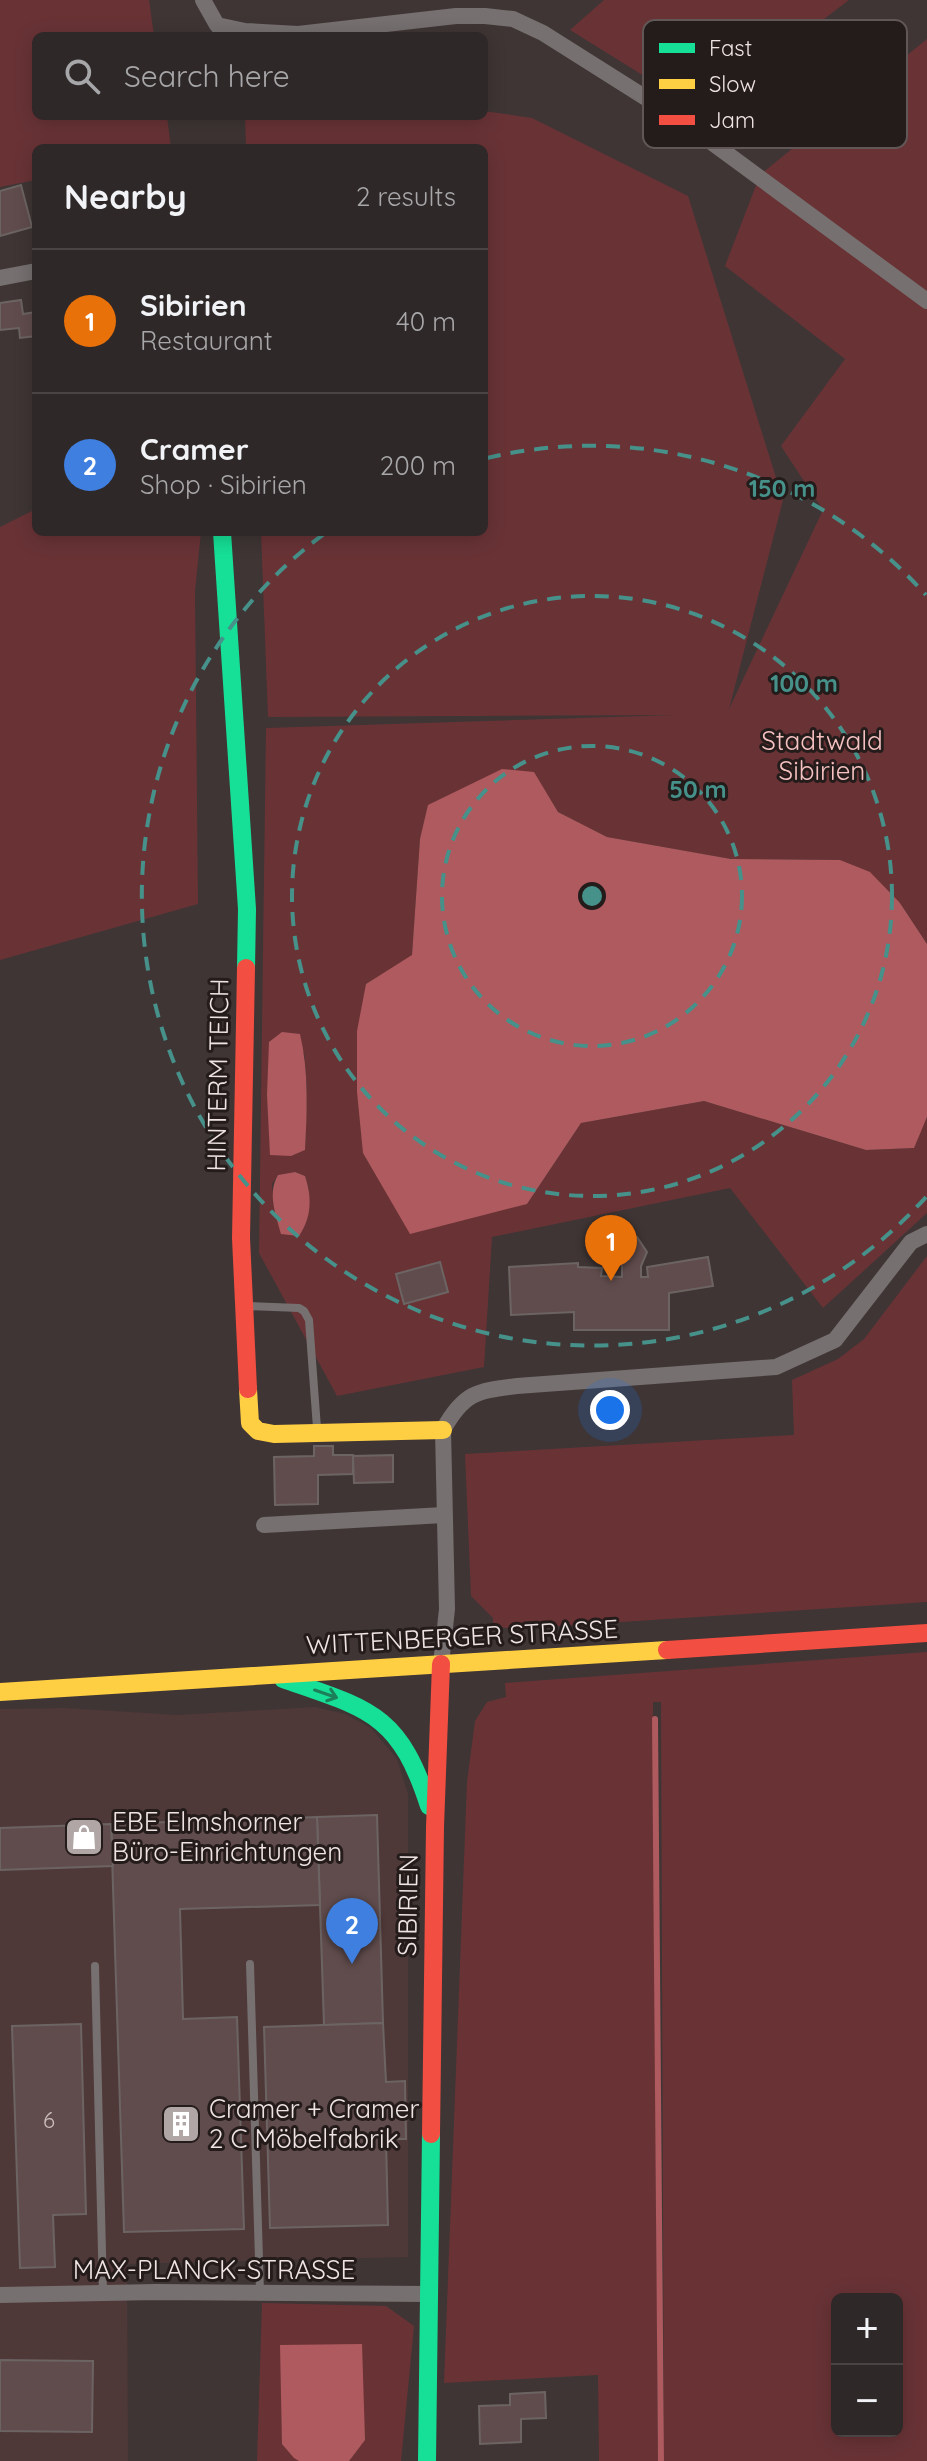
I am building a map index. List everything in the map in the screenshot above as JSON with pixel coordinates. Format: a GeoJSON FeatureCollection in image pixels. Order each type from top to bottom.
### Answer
{"type":"FeatureCollection","features":[{"type":"Feature","properties":{"kind":"street"},"geometry":{"type":"LineString","coordinates":[[203,0],[217,25],[263,32]]}},
{"type":"Feature","properties":{"kind":"street"},"geometry":{"type":"LineString","coordinates":[[316,32],[456,16],[513,19],[543,33],[643,96]]}},
{"type":"Feature","properties":{"kind":"street"},"geometry":{"type":"LineString","coordinates":[[719,148],[927,301]]}},
{"type":"Feature","properties":{"kind":"street"},"geometry":{"type":"LineString","coordinates":[[0,278],[32,272]]}},
{"type":"Feature","properties":{"kind":"street","name":"HINTERM TEICH"},"geometry":{"type":"LineString","coordinates":[[222,536],[247,909],[241,1238],[250,1423],[258,1431],[274,1434],[443,1430]]}},
{"type":"Feature","properties":{"kind":"street"},"geometry":{"type":"LineString","coordinates":[[443,1430],[456,1408],[480,1391],[776,1367],[835,1340],[911,1242],[927,1234]]}},
{"type":"Feature","properties":{"kind":"street","name":"SIBIRIEN"},"geometry":{"type":"LineString","coordinates":[[427,2461],[435,1827],[438,1706],[447,1609],[443,1430]]}},
{"type":"Feature","properties":{"kind":"street"},"geometry":{"type":"LineString","coordinates":[[264,1525],[444,1515]]}},
{"type":"Feature","properties":{"kind":"street","name":"WITTENBERGER STRASSE"},"geometry":{"type":"LineString","coordinates":[[0,1692],[927,1633]]}},
{"type":"Feature","properties":{"kind":"street"},"geometry":{"type":"LineString","coordinates":[[271,1675],[355,1704],[380,1718],[408,1750],[424,1787],[435,1827]]}},
{"type":"Feature","properties":{"kind":"street","name":"MAX-PLANCK-STRASSE"},"geometry":{"type":"LineString","coordinates":[[0,2295],[428,2294]]}},
{"type":"Feature","properties":{"kind":"lane"},"geometry":{"type":"LineString","coordinates":[[244,1306],[299,1308],[304,1311],[309,1320],[317,1433]]}},
{"type":"Feature","properties":{"kind":"lane"},"geometry":{"type":"LineString","coordinates":[[250,1964],[260,2293]]}},
{"type":"Feature","properties":{"kind":"lane"},"geometry":{"type":"LineString","coordinates":[[95,1966],[103,2293]]}},
{"type":"Feature","properties":{"kind":"shaded area"},"geometry":{"type":"Polygon","coordinates":[[[502,769],[534,772],[558,812],[607,837],[731,859],[840,860],[870,872],[900,903],[927,944],[927,1117],[914,1148],[866,1150],[704,1101],[581,1123],[527,1204],[410,1234],[363,1153],[357,1092],[357,1031],[366,984],[412,955],[420,839],[428,805],[502,769]]]}},
{"type":"Feature","properties":{"kind":"shaded area"},"geometry":{"type":"Polygon","coordinates":[[[282,1032],[300,1034],[306,1077],[305,1150],[291,1156],[270,1155],[267,1095],[269,1042],[282,1032]]]}},
{"type":"Feature","properties":{"kind":"shaded area"},"geometry":{"type":"Polygon","coordinates":[[[295,1172],[305,1176],[310,1199],[306,1222],[299,1236],[281,1234],[273,1197],[278,1175],[295,1172]]]}},
{"type":"Feature","properties":{"kind":"shaded area"},"geometry":{"type":"Polygon","coordinates":[[[315,1707],[345,1714],[371,1728],[397,1759],[408,1794],[408,2257],[127,2264],[128,2461],[0,2461],[0,1709],[65,1708],[177,1715],[315,1707]]]}},
{"type":"Feature","properties":{"kind":"shaded area"},"geometry":{"type":"Polygon","coordinates":[[[362,2344],[365,2440],[349,2461],[299,2461],[282,2444],[280,2345],[362,2344]]]}},
{"type":"Feature","properties":{"kind":"green space"},"geometry":{"type":"Polygon","coordinates":[[[0,0],[149,0],[153,32],[32,32],[32,120],[168,120],[170,144],[32,144],[32,181],[0,187],[0,0]]]}},
{"type":"Feature","properties":{"kind":"green space"},"geometry":{"type":"Polygon","coordinates":[[[604,0],[849,0],[823,20],[643,20],[643,75],[570,30],[604,0]]]}},
{"type":"Feature","properties":{"kind":"green space","name":"Stadtwald Sibirien"},"geometry":{"type":"Polygon","coordinates":[[[927,39],[927,944],[900,903],[840,860],[731,859],[607,837],[558,812],[534,773],[420,839],[412,956],[366,984],[527,1204],[581,1123],[704,1101],[866,1150],[913,1148],[927,1117],[927,1213],[823,1308],[730,1188],[492,1237],[484,1367],[337,1396],[259,1253],[266,728],[676,715],[268,717],[261,536],[488,536],[488,144],[246,144],[245,120],[488,120],[488,112],[532,118],[688,196],[783,500],[729,709],[823,510],[781,446],[845,359],[725,266],[760,175],[793,148],[907,148],[907,55],[927,39]],[[304,1051],[270,1155],[291,1155],[305,1150],[307,1089],[304,1051]],[[295,1172],[278,1175],[272,1184],[274,1208],[309,1190],[305,1176],[295,1172]]]}},
{"type":"Feature","properties":{"kind":"green space"},"geometry":{"type":"Polygon","coordinates":[[[32,511],[32,536],[201,536],[195,591],[198,904],[0,960],[0,527],[32,511]]]}},
{"type":"Feature","properties":{"kind":"green space"},"geometry":{"type":"Polygon","coordinates":[[[927,1256],[927,1602],[513,1629],[493,1626],[493,1618],[471,1596],[465,1454],[794,1435],[792,1380],[838,1359],[864,1339],[927,1256]]]}},
{"type":"Feature","properties":{"kind":"green space"},"geometry":{"type":"Polygon","coordinates":[[[927,1652],[927,2461],[664,2461],[661,1702],[653,1702],[658,2461],[599,2461],[598,2375],[444,2383],[467,1782],[475,1721],[487,1702],[506,1697],[505,1683],[927,1652]]]}},
{"type":"Feature","properties":{"kind":"green space"},"geometry":{"type":"Polygon","coordinates":[[[262,2303],[386,2306],[414,2326],[401,2461],[257,2461],[262,2303]]]}},
{"type":"Feature","properties":{"kind":"building"},"geometry":{"type":"Polygon","coordinates":[[[21,185],[32,227],[0,236],[0,191],[21,185]]]}},
{"type":"Feature","properties":{"kind":"building"},"geometry":{"type":"Polygon","coordinates":[[[21,300],[23,314],[32,313],[32,336],[20,338],[19,328],[0,330],[0,303],[21,300]]]}},
{"type":"Feature","properties":{"kind":"building"},"geometry":{"type":"Polygon","coordinates":[[[637,1237],[647,1252],[641,1266],[641,1277],[648,1277],[647,1267],[708,1257],[713,1286],[669,1293],[669,1330],[574,1330],[574,1312],[511,1315],[509,1267],[578,1263],[578,1267],[602,1268],[601,1276],[622,1277],[622,1266],[614,1250],[621,1238],[637,1237]]]}},
{"type":"Feature","properties":{"kind":"building"},"geometry":{"type":"Polygon","coordinates":[[[440,1262],[448,1292],[404,1304],[396,1274],[440,1262]]]}},
{"type":"Feature","properties":{"kind":"building"},"geometry":{"type":"Polygon","coordinates":[[[314,1446],[333,1446],[333,1455],[353,1455],[353,1474],[318,1475],[318,1504],[275,1505],[274,1457],[314,1456],[314,1446]]]}},
{"type":"Feature","properties":{"kind":"building"},"geometry":{"type":"Polygon","coordinates":[[[393,1455],[393,1482],[354,1483],[353,1456],[393,1455]]]}},
{"type":"Feature","properties":{"kind":"building"},"geometry":{"type":"Polygon","coordinates":[[[377,1815],[383,2023],[324,2025],[317,1817],[377,1815]]]}},
{"type":"Feature","properties":{"kind":"building","name":"Cramer + Cramer 2 C Möbelfabrik"},"geometry":{"type":"Polygon","coordinates":[[[317,1817],[320,1905],[180,1909],[183,2019],[237,2017],[244,2229],[124,2232],[111,1824],[317,1817]]]}},
{"type":"Feature","properties":{"kind":"building"},"geometry":{"type":"Polygon","coordinates":[[[111,1824],[113,1866],[0,1870],[0,1828],[111,1824]]]}},
{"type":"Feature","properties":{"kind":"building"},"geometry":{"type":"Polygon","coordinates":[[[383,2023],[386,2082],[405,2081],[406,2139],[386,2139],[388,2225],[270,2228],[264,2027],[383,2023]]]}},
{"type":"Feature","properties":{"kind":"building"},"geometry":{"type":"Polygon","coordinates":[[[81,2024],[86,2214],[53,2215],[55,2267],[20,2268],[12,2026],[81,2024]]]}},
{"type":"Feature","properties":{"kind":"building"},"geometry":{"type":"Polygon","coordinates":[[[0,2360],[93,2361],[92,2432],[0,2431],[0,2360]]]}},
{"type":"Feature","properties":{"kind":"building"},"geometry":{"type":"Polygon","coordinates":[[[545,2392],[546,2418],[521,2419],[521,2442],[480,2444],[479,2406],[510,2405],[510,2394],[545,2392]]]}},
{"type":"Feature","properties":{"kind":"waterway"},"geometry":{"type":"LineString","coordinates":[[655,1719],[661,2461]]}},
{"type":"Feature","properties":{"kind":"traffic: fast"},"geometry":{"type":"LineString","coordinates":[[222,536],[247,909],[246,968]]}},
{"type":"Feature","properties":{"kind":"traffic: fast"},"geometry":{"type":"LineString","coordinates":[[283,1679],[338,1698],[377,1719],[406,1751],[429,1806]]}},
{"type":"Feature","properties":{"kind":"traffic: fast"},"geometry":{"type":"LineString","coordinates":[[427,2461],[431,2134]]}},
{"type":"Feature","properties":{"kind":"traffic: slow"},"geometry":{"type":"LineString","coordinates":[[248,1389],[250,1423],[258,1431],[274,1434],[443,1430]]}},
{"type":"Feature","properties":{"kind":"traffic: slow"},"geometry":{"type":"LineString","coordinates":[[0,1692],[667,1650]]}},
{"type":"Feature","properties":{"kind":"traffic: jam"},"geometry":{"type":"LineString","coordinates":[[246,968],[241,1238],[248,1389]]}},
{"type":"Feature","properties":{"kind":"traffic: jam"},"geometry":{"type":"LineString","coordinates":[[667,1650],[927,1633]]}},
{"type":"Feature","properties":{"kind":"traffic: jam"},"geometry":{"type":"LineString","coordinates":[[431,2134],[435,1827],[441,1664]]}},
{"type":"Feature","properties":{"kind":"place","name":"Sibirien"},"geometry":{"type":"Point","coordinates":[611,1281]}},
{"type":"Feature","properties":{"kind":"place","name":"EBE Elmshorner Büro-Einrichtungen"},"geometry":{"type":"Point","coordinates":[84,1837]}},
{"type":"Feature","properties":{"kind":"place","name":"Cramer"},"geometry":{"type":"Point","coordinates":[352,1964]}},
{"type":"Feature","properties":{"kind":"place","name":"Cramer + Cramer 2 C Möbelfabrik"},"geometry":{"type":"Point","coordinates":[181,2124]}}]}
